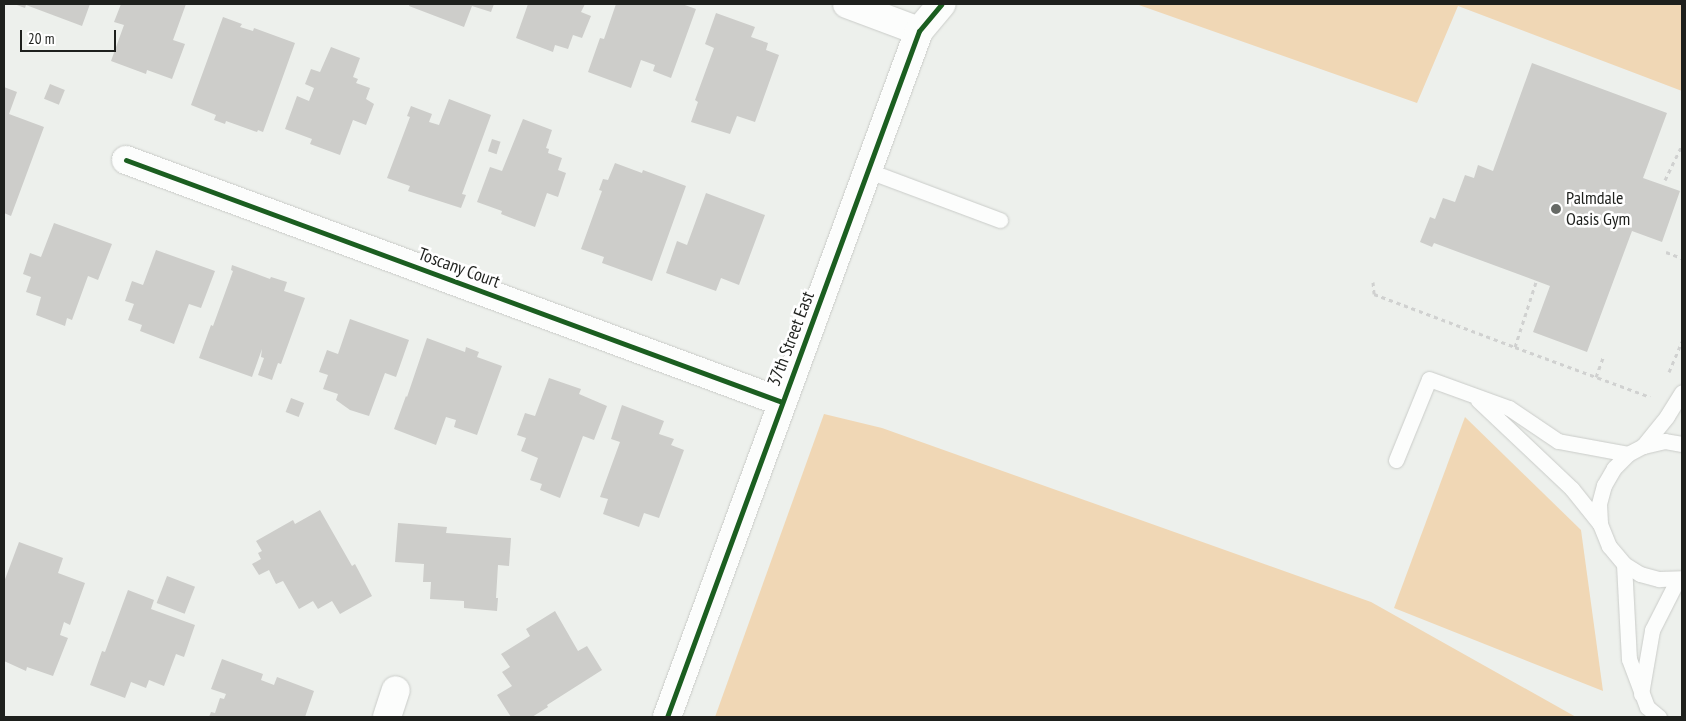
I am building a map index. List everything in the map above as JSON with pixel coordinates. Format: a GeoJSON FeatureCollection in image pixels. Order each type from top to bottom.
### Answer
{"type":"FeatureCollection","features":[{"type":"Feature","properties":{"kind":"street"},"geometry":{"type":"LineString","coordinates":[[847,4],[919,31]]}},
{"type":"Feature","properties":{"kind":"street","name":"37th Street East"},"geometry":{"type":"LineString","coordinates":[[666,717],[869,172],[919,31],[942,4]]}},
{"type":"Feature","properties":{"kind":"street","name":"Toscany Court"},"geometry":{"type":"LineString","coordinates":[[126,160],[782,402]]}},
{"type":"Feature","properties":{"kind":"street"},"geometry":{"type":"LineString","coordinates":[[387,717],[396,690]]}},
{"type":"Feature","properties":{"kind":"lane"},"geometry":{"type":"LineString","coordinates":[[869,172],[1000,220]]}},
{"type":"Feature","properties":{"kind":"lane"},"geometry":{"type":"LineString","coordinates":[[1396,460],[1429,379],[1509,408],[1558,441],[1628,454]]}},
{"type":"Feature","properties":{"kind":"lane"},"geometry":{"type":"LineString","coordinates":[[1643,446],[1668,416],[1682,392]]}},
{"type":"Feature","properties":{"kind":"lane"},"geometry":{"type":"LineString","coordinates":[[1474,395],[1572,489],[1600,524],[1609,546],[1624,564],[1640,574],[1659,579],[1680,579],[1652,630],[1641,695]]}},
{"type":"Feature","properties":{"kind":"lane"},"geometry":{"type":"LineString","coordinates":[[1600,524],[1599,504],[1604,485],[1614,468],[1628,454],[1643,446],[1665,441],[1682,444]]}},
{"type":"Feature","properties":{"kind":"lane"},"geometry":{"type":"LineString","coordinates":[[1624,564],[1628,613],[1628,659],[1641,695],[1647,706],[1659,717]]}},
{"type":"Feature","properties":{"kind":"path"},"geometry":{"type":"LineString","coordinates":[[1665,180],[1682,145]]}},
{"type":"Feature","properties":{"kind":"path"},"geometry":{"type":"LineString","coordinates":[[1666,252],[1682,258]]}},
{"type":"Feature","properties":{"kind":"path"},"geometry":{"type":"LineString","coordinates":[[1373,282],[1374,294],[1656,399]]}},
{"type":"Feature","properties":{"kind":"path"},"geometry":{"type":"LineString","coordinates":[[1515,347],[1536,282]]}},
{"type":"Feature","properties":{"kind":"path"},"geometry":{"type":"LineString","coordinates":[[1668,375],[1682,342]]}},
{"type":"Feature","properties":{"kind":"path"},"geometry":{"type":"LineString","coordinates":[[1596,377],[1604,355]]}},
{"type":"Feature","properties":{"kind":"shaded area"},"geometry":{"type":"Polygon","coordinates":[[[1136,4],[1682,4],[1682,91],[1458,6],[1417,103],[1136,4]]]}},
{"type":"Feature","properties":{"kind":"shaded area"},"geometry":{"type":"Polygon","coordinates":[[[824,414],[882,428],[1371,602],[1576,717],[715,717],[824,414]]]}},
{"type":"Feature","properties":{"kind":"shaded area"},"geometry":{"type":"Polygon","coordinates":[[[1465,417],[1581,530],[1603,691],[1394,608],[1465,417]]]}},
{"type":"Feature","properties":{"kind":"building"},"geometry":{"type":"Polygon","coordinates":[[[14,4],[90,4],[82,26],[26,5],[25,8],[14,4]]]}},
{"type":"Feature","properties":{"kind":"building"},"geometry":{"type":"Polygon","coordinates":[[[121,4],[186,4],[173,40],[185,44],[172,79],[147,70],[146,74],[111,61],[124,25],[114,22],[121,4]]]}},
{"type":"Feature","properties":{"kind":"building"},"geometry":{"type":"Polygon","coordinates":[[[410,4],[494,4],[491,12],[472,6],[464,27],[409,6],[410,4]]]}},
{"type":"Feature","properties":{"kind":"building"},"geometry":{"type":"Polygon","coordinates":[[[528,4],[585,4],[581,12],[591,16],[582,38],[573,35],[568,49],[555,45],[553,52],[516,38],[528,4]]]}},
{"type":"Feature","properties":{"kind":"building"},"geometry":{"type":"Polygon","coordinates":[[[616,4],[682,4],[696,9],[671,78],[653,71],[655,65],[641,60],[631,88],[588,72],[600,38],[604,39],[616,4]]]}},
{"type":"Feature","properties":{"kind":"building"},"geometry":{"type":"Polygon","coordinates":[[[716,13],[755,27],[751,37],[768,43],[766,50],[779,55],[755,122],[737,116],[730,134],[691,122],[698,102],[695,100],[714,48],[705,44],[716,13]]]}},
{"type":"Feature","properties":{"kind":"building"},"geometry":{"type":"Polygon","coordinates":[[[223,17],[242,24],[240,27],[253,31],[254,28],[295,43],[263,132],[258,130],[257,132],[226,121],[225,124],[214,120],[216,115],[191,105],[223,17]]]}},
{"type":"Feature","properties":{"kind":"building"},"geometry":{"type":"Polygon","coordinates":[[[331,47],[360,58],[353,77],[358,79],[356,83],[370,88],[366,99],[374,104],[366,125],[353,120],[340,155],[310,144],[312,139],[285,129],[297,96],[309,101],[314,88],[305,84],[311,69],[320,72],[331,47]]]}},
{"type":"Feature","properties":{"kind":"building","name":"Palmdale Oasis Gym"},"geometry":{"type":"Polygon","coordinates":[[[1532,63],[1667,113],[1643,178],[1680,191],[1662,242],[1632,231],[1587,352],[1533,332],[1550,286],[1434,243],[1432,247],[1420,242],[1430,217],[1435,219],[1443,198],[1455,202],[1465,175],[1474,178],[1478,165],[1493,171],[1532,63]]]}},
{"type":"Feature","properties":{"kind":"building"},"geometry":{"type":"Polygon","coordinates":[[[50,84],[65,90],[59,105],[44,99],[50,84]]]}},
{"type":"Feature","properties":{"kind":"building"},"geometry":{"type":"Polygon","coordinates":[[[4,87],[17,92],[9,114],[44,127],[11,216],[4,213],[4,87]]]}},
{"type":"Feature","properties":{"kind":"building"},"geometry":{"type":"Polygon","coordinates":[[[449,99],[491,115],[462,194],[466,195],[461,208],[408,191],[410,186],[387,178],[410,117],[407,116],[411,106],[432,114],[429,122],[439,125],[449,99]]]}},
{"type":"Feature","properties":{"kind":"building"},"geometry":{"type":"Polygon","coordinates":[[[523,119],[552,130],[546,148],[549,149],[548,153],[562,158],[558,170],[566,173],[558,197],[547,193],[535,227],[501,214],[502,211],[477,202],[490,167],[502,171],[523,119]]]}},
{"type":"Feature","properties":{"kind":"building"},"geometry":{"type":"Polygon","coordinates":[[[492,139],[501,142],[497,154],[488,151],[492,139]]]}},
{"type":"Feature","properties":{"kind":"building"},"geometry":{"type":"Polygon","coordinates":[[[615,163],[642,173],[643,170],[686,186],[652,281],[602,263],[604,257],[581,249],[602,191],[599,190],[603,179],[608,180],[615,163]]]}},
{"type":"Feature","properties":{"kind":"building"},"geometry":{"type":"Polygon","coordinates":[[[706,193],[765,215],[739,285],[721,278],[716,291],[666,273],[677,241],[687,245],[706,193]]]}},
{"type":"Feature","properties":{"kind":"building"},"geometry":{"type":"Polygon","coordinates":[[[54,223],[112,244],[98,280],[88,276],[72,320],[67,318],[65,326],[36,315],[41,297],[26,292],[31,277],[23,274],[30,253],[41,257],[54,223]]]}},
{"type":"Feature","properties":{"kind":"building"},"geometry":{"type":"Polygon","coordinates":[[[156,250],[215,271],[201,308],[189,304],[174,344],[140,331],[142,325],[128,320],[134,304],[125,301],[132,281],[143,285],[156,250]]]}},
{"type":"Feature","properties":{"kind":"building"},"geometry":{"type":"Polygon","coordinates":[[[232,265],[270,279],[271,277],[287,282],[284,291],[305,298],[281,364],[278,363],[272,380],[258,375],[264,358],[261,357],[262,349],[252,377],[199,358],[233,271],[231,270],[232,265]]]}},
{"type":"Feature","properties":{"kind":"building"},"geometry":{"type":"Polygon","coordinates":[[[350,319],[409,340],[396,377],[385,373],[369,416],[350,410],[336,400],[338,394],[323,389],[328,375],[319,372],[327,350],[338,354],[350,319]]]}},
{"type":"Feature","properties":{"kind":"building"},"geometry":{"type":"Polygon","coordinates":[[[427,338],[465,352],[466,347],[479,352],[477,357],[502,366],[477,435],[454,427],[456,420],[446,417],[436,445],[394,429],[427,338]]]}},
{"type":"Feature","properties":{"kind":"building"},"geometry":{"type":"Polygon","coordinates":[[[549,378],[581,389],[579,394],[607,406],[594,440],[583,436],[560,498],[540,490],[542,484],[530,480],[538,458],[521,451],[526,438],[517,435],[525,413],[535,416],[549,378]]]}},
{"type":"Feature","properties":{"kind":"building"},"geometry":{"type":"Polygon","coordinates":[[[291,398],[304,403],[299,417],[286,412],[291,398]]]}},
{"type":"Feature","properties":{"kind":"building"},"geometry":{"type":"Polygon","coordinates":[[[622,405],[664,421],[659,434],[674,439],[671,445],[684,450],[659,518],[644,513],[639,527],[603,514],[608,499],[600,497],[620,442],[611,439],[622,405]]]}},
{"type":"Feature","properties":{"kind":"building"},"geometry":{"type":"Polygon","coordinates":[[[320,510],[352,566],[355,564],[372,596],[340,614],[332,601],[318,609],[313,601],[299,609],[283,581],[276,584],[269,570],[259,575],[252,564],[261,559],[258,553],[262,551],[256,541],[293,520],[295,524],[320,510]]]}},
{"type":"Feature","properties":{"kind":"building"},"geometry":{"type":"Polygon","coordinates":[[[398,523],[447,527],[446,533],[511,538],[509,566],[498,565],[497,611],[464,608],[464,601],[430,599],[431,582],[423,582],[424,564],[395,562],[398,523]]]}},
{"type":"Feature","properties":{"kind":"building"},"geometry":{"type":"Polygon","coordinates":[[[19,542],[63,558],[58,573],[85,583],[70,625],[64,622],[60,635],[68,638],[53,676],[27,667],[26,671],[4,661],[4,582],[19,542]]]}},
{"type":"Feature","properties":{"kind":"building"},"geometry":{"type":"Polygon","coordinates":[[[167,576],[195,587],[185,614],[157,603],[167,576]]]}},
{"type":"Feature","properties":{"kind":"building"},"geometry":{"type":"Polygon","coordinates":[[[128,590],[154,600],[151,609],[195,625],[184,657],[176,654],[164,686],[149,680],[146,688],[131,682],[125,698],[90,685],[102,651],[105,652],[128,590]]]}},
{"type":"Feature","properties":{"kind":"building"},"geometry":{"type":"Polygon","coordinates":[[[555,611],[578,651],[587,646],[602,670],[547,705],[548,707],[532,717],[511,717],[497,695],[512,686],[502,672],[510,667],[501,654],[530,636],[526,629],[555,611]]]}},
{"type":"Feature","properties":{"kind":"building"},"geometry":{"type":"Polygon","coordinates":[[[222,659],[263,674],[261,680],[274,685],[277,677],[314,691],[305,717],[209,717],[211,712],[215,713],[220,698],[224,699],[226,694],[211,689],[222,659]]]}},
{"type":"Feature","properties":{"kind":"cycle path"},"geometry":{"type":"LineString","coordinates":[[667,717],[919,31],[942,4]]}},
{"type":"Feature","properties":{"kind":"cycle path"},"geometry":{"type":"LineString","coordinates":[[126,160],[782,402]]}},
{"type":"Feature","properties":{"kind":"place","name":"Palmdale Oasis Gym"},"geometry":{"type":"Point","coordinates":[1556,209]}}]}
